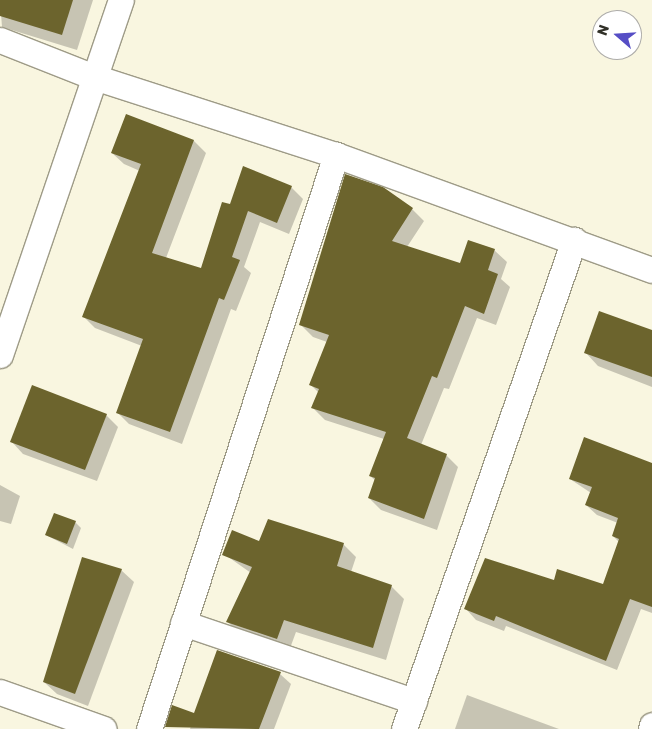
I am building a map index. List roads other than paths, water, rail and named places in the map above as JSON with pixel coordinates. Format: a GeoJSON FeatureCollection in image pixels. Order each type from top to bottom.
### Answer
{"type":"FeatureCollection","features":[{"type":"Feature","properties":{"kind":"street"},"geometry":{"type":"LineString","coordinates":[[0,355],[121,0]]}},
{"type":"Feature","properties":{"kind":"street"},"geometry":{"type":"LineString","coordinates":[[0,40],[94,76],[336,155],[574,240],[652,270]]}},
{"type":"Feature","properties":{"kind":"street"},"geometry":{"type":"LineString","coordinates":[[149,729],[336,155]]}},
{"type":"Feature","properties":{"kind":"street"},"geometry":{"type":"LineString","coordinates":[[404,729],[574,240]]}},
{"type":"Feature","properties":{"kind":"street"},"geometry":{"type":"LineString","coordinates":[[183,623],[414,701]]}},
{"type":"Feature","properties":{"kind":"street"},"geometry":{"type":"LineString","coordinates":[[0,692],[104,729]]}},
{"type":"Feature","properties":{"kind":"street"},"geometry":{"type":"LineString","coordinates":[[651,729],[652,725]]}}]}
